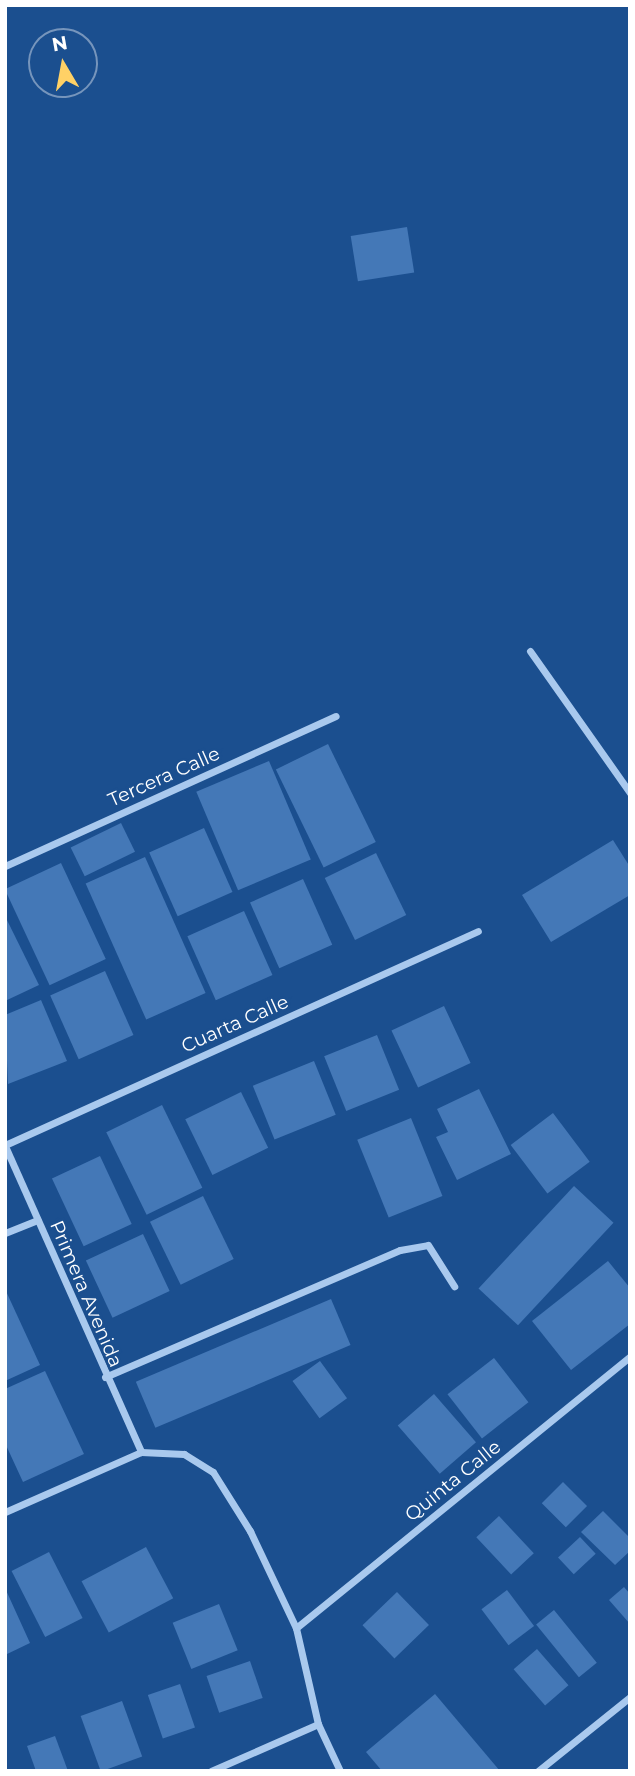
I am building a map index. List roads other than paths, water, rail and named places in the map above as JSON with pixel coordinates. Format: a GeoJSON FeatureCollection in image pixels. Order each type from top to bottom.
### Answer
{"type":"FeatureCollection","features":[{"type":"Feature","properties":{"kind":"street"},"geometry":{"type":"LineString","coordinates":[[530,651],[630,793]]}},
{"type":"Feature","properties":{"kind":"street","name":"Tercera Calle"},"geometry":{"type":"LineString","coordinates":[[5,866],[336,716]]}},
{"type":"Feature","properties":{"kind":"street","name":"Cuarta Calle"},"geometry":{"type":"LineString","coordinates":[[5,1145],[478,931]]}},
{"type":"Feature","properties":{"kind":"street","name":"Primera Avenida"},"geometry":{"type":"LineString","coordinates":[[5,1145],[105,1377],[141,1452]]}},
{"type":"Feature","properties":{"kind":"street"},"geometry":{"type":"LineString","coordinates":[[5,1233],[37,1220]]}},
{"type":"Feature","properties":{"kind":"street"},"geometry":{"type":"LineString","coordinates":[[105,1377],[400,1250],[428,1245],[454,1286]]}},
{"type":"Feature","properties":{"kind":"street","name":"Quinta Calle"},"geometry":{"type":"LineString","coordinates":[[296,1628],[630,1357]]}},
{"type":"Feature","properties":{"kind":"street"},"geometry":{"type":"LineString","coordinates":[[5,1512],[141,1452],[184,1454],[213,1472],[250,1531],[296,1628],[318,1724],[340,1771]]}},
{"type":"Feature","properties":{"kind":"street"},"geometry":{"type":"LineString","coordinates":[[538,1771],[630,1697]]}},
{"type":"Feature","properties":{"kind":"street"},"geometry":{"type":"LineString","coordinates":[[211,1771],[318,1724]]}}]}
